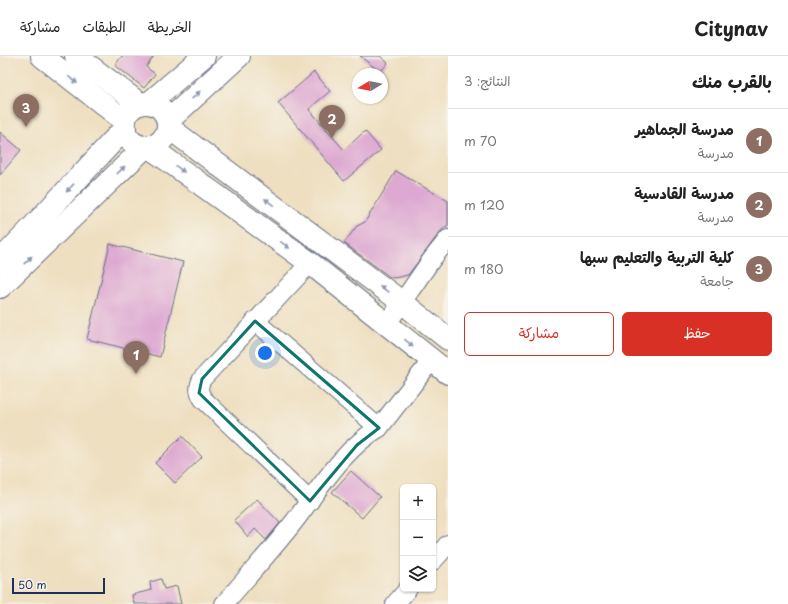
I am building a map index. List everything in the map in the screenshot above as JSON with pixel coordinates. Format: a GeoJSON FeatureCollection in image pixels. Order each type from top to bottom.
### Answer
{"type":"FeatureCollection","features":[{"type":"Feature","properties":{"kind":"main road"},"geometry":{"type":"LineString","coordinates":[[42,56],[125,125],[127,135],[132,141],[138,145],[146,146],[155,144],[162,140],[166,134],[168,124],[166,114],[161,109],[155,105],[144,103],[76,56]]}},
{"type":"Feature","properties":{"kind":"main road"},"geometry":{"type":"LineString","coordinates":[[0,261],[30,231],[125,125],[130,110],[144,103],[204,56]]}},
{"type":"Feature","properties":{"kind":"main road"},"geometry":{"type":"LineString","coordinates":[[168,124],[239,56]]}},
{"type":"Feature","properties":{"kind":"main road"},"geometry":{"type":"LineString","coordinates":[[168,124],[448,339]]}},
{"type":"Feature","properties":{"kind":"main road"},"geometry":{"type":"LineString","coordinates":[[146,146],[310,263],[440,367]]}},
{"type":"Feature","properties":{"kind":"main road"},"geometry":{"type":"LineString","coordinates":[[0,287],[146,146]]}},
{"type":"Feature","properties":{"kind":"street"},"geometry":{"type":"LineString","coordinates":[[387,324],[403,303],[432,259],[448,239]]}},
{"type":"Feature","properties":{"kind":"street"},"geometry":{"type":"LineString","coordinates":[[310,263],[202,379],[198,386],[199,393],[208,404],[310,501]]}},
{"type":"Feature","properties":{"kind":"street"},"geometry":{"type":"LineString","coordinates":[[256,320],[379,428]]}},
{"type":"Feature","properties":{"kind":"street"},"geometry":{"type":"LineString","coordinates":[[224,604],[271,551],[338,465],[356,445],[370,433],[379,428],[440,367]]}},
{"type":"Feature","properties":{"kind":"street"},"geometry":{"type":"LineString","coordinates":[[436,558],[448,544]]}},
{"type":"Feature","properties":{"kind":"street"},"geometry":{"type":"LineString","coordinates":[[395,604],[405,592]]}},
{"type":"Feature","properties":{"kind":"highlighted area"},"geometry":{"type":"Polygon","coordinates":[[[255,321],[379,428],[357,445],[310,501],[199,393],[202,379],[255,321]]]}},
{"type":"Feature","properties":{"kind":"building"},"geometry":{"type":"Polygon","coordinates":[[[122,56],[154,56],[146,67],[155,74],[144,88],[115,65],[122,56]]]}},
{"type":"Feature","properties":{"kind":"building"},"geometry":{"type":"Polygon","coordinates":[[[360,56],[380,56],[388,63],[384,68],[375,68],[360,56]]]}},
{"type":"Feature","properties":{"kind":"building"},"geometry":{"type":"Polygon","coordinates":[[[314,72],[330,91],[309,109],[344,150],[365,131],[381,150],[344,181],[278,103],[314,72]]]}},
{"type":"Feature","properties":{"kind":"building"},"geometry":{"type":"Polygon","coordinates":[[[0,132],[21,150],[0,175],[0,132]]]}},
{"type":"Feature","properties":{"kind":"building"},"geometry":{"type":"Polygon","coordinates":[[[396,171],[448,201],[448,225],[440,232],[408,275],[394,278],[390,277],[344,243],[357,226],[365,222],[396,171]]]}},
{"type":"Feature","properties":{"kind":"building"},"geometry":{"type":"Polygon","coordinates":[[[110,244],[183,262],[160,357],[87,339],[110,244]]]}},
{"type":"Feature","properties":{"kind":"building"},"geometry":{"type":"Polygon","coordinates":[[[182,436],[202,457],[175,483],[155,463],[182,436]]]}},
{"type":"Feature","properties":{"kind":"building"},"geometry":{"type":"Polygon","coordinates":[[[351,471],[380,497],[362,518],[332,492],[351,471]]]}},
{"type":"Feature","properties":{"kind":"building"},"geometry":{"type":"Polygon","coordinates":[[[257,499],[280,523],[266,540],[255,529],[248,537],[234,520],[257,499]]]}},
{"type":"Feature","properties":{"kind":"building"},"geometry":{"type":"Polygon","coordinates":[[[161,579],[164,589],[177,586],[181,604],[134,604],[132,595],[151,590],[150,582],[161,579]]]}},
{"type":"Feature","properties":{"kind":"place","name":"كلية التربية والتعليم سبها"},"geometry":{"type":"Point","coordinates":[26,127]}},
{"type":"Feature","properties":{"kind":"place","name":"مدرسة القادسية"},"geometry":{"type":"Point","coordinates":[332,138]}},
{"type":"Feature","properties":{"kind":"place","name":"مدرسة الجماهير"},"geometry":{"type":"Point","coordinates":[136,374]}}]}
